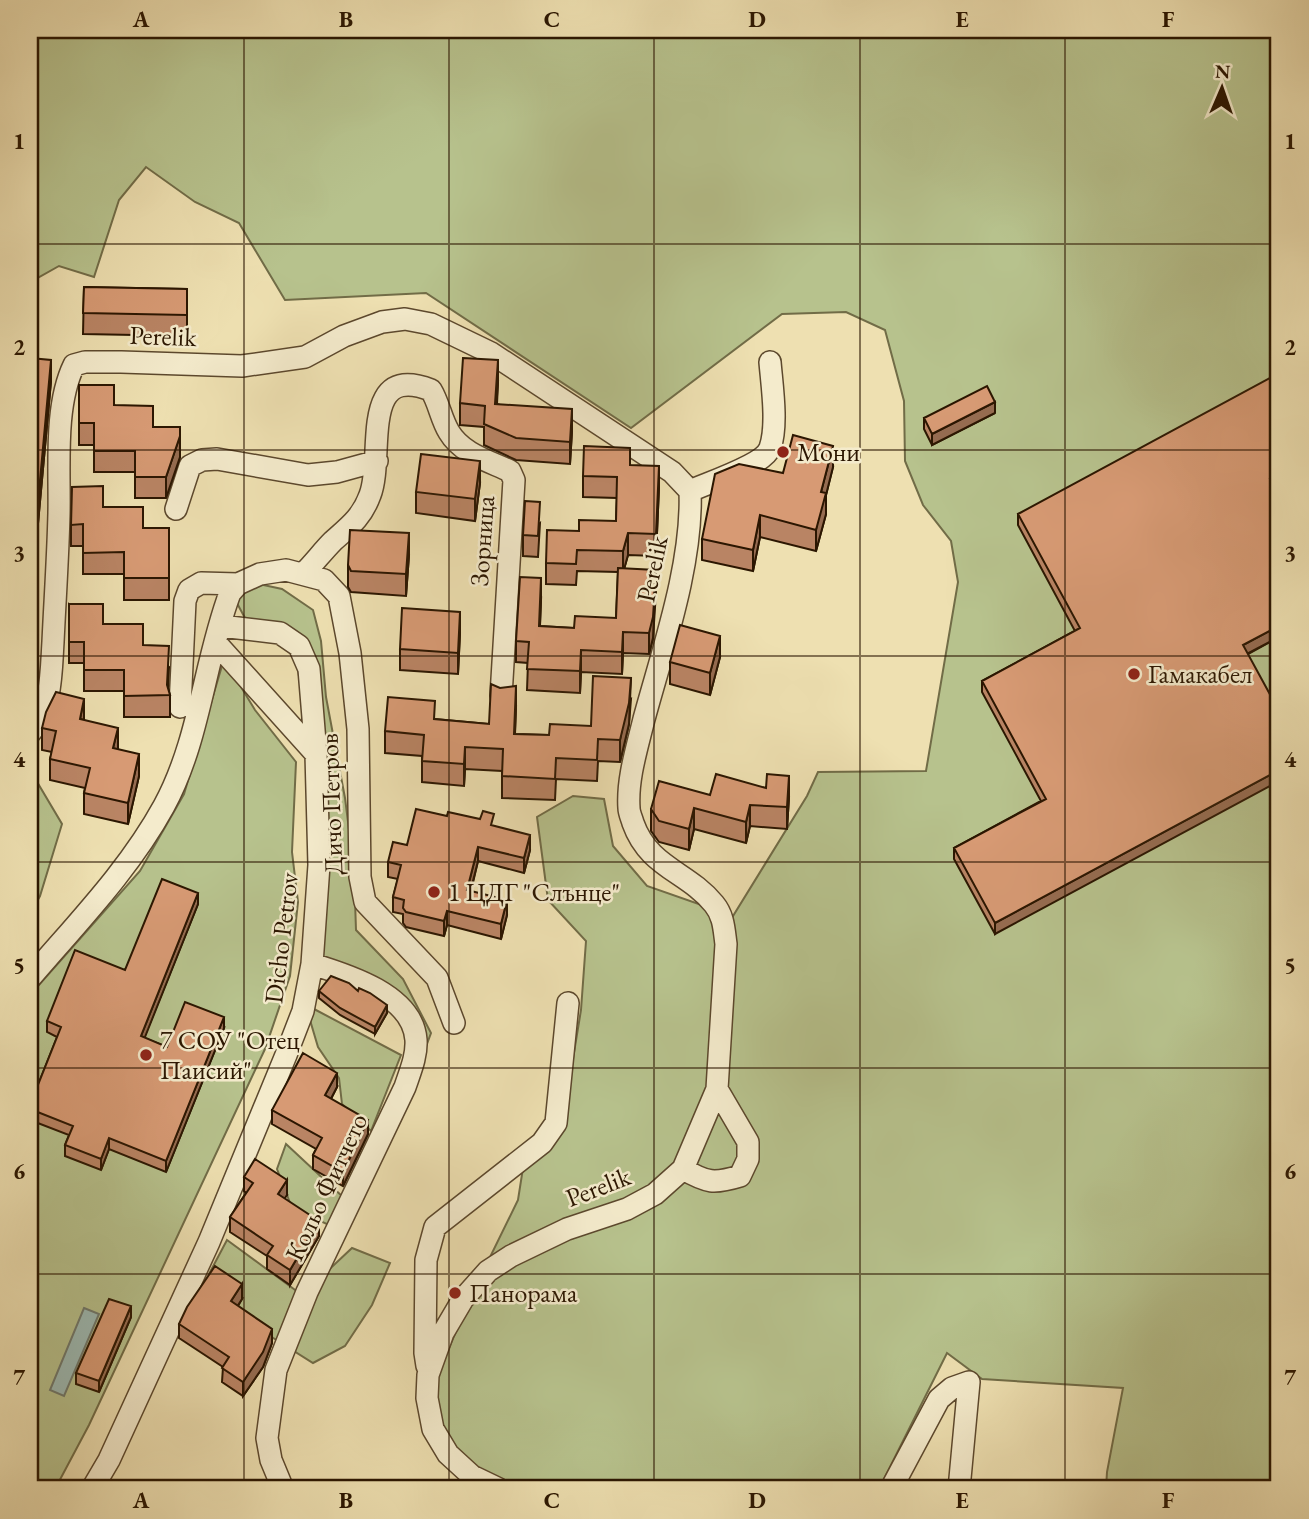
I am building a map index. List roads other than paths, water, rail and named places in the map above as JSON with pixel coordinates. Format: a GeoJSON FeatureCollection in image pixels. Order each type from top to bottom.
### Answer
{"type":"FeatureCollection","features":[{"type":"Feature","properties":{"kind":"street","name":"Perelik"},"geometry":{"type":"LineString","coordinates":[[30,733],[44,712],[50,687],[58,554],[61,419],[68,376],[74,365],[109,362],[242,366],[305,357],[344,336],[382,323],[405,319],[431,324],[491,353],[672,472],[690,491],[691,514],[687,552],[632,765],[628,810],[638,837],[658,862],[693,884],[716,905],[723,921],[726,944],[717,1089],[683,1169],[655,1194],[628,1209],[567,1229],[511,1256],[488,1271],[463,1299],[443,1333],[428,1375],[427,1398],[433,1429],[448,1454],[472,1476],[499,1489]]}},
{"type":"Feature","properties":{"kind":"street"},"geometry":{"type":"LineString","coordinates":[[690,491],[761,459],[770,449],[774,401],[769,362]]}},
{"type":"Feature","properties":{"kind":"street","name":"Зорница"},"geometry":{"type":"LineString","coordinates":[[304,573],[332,542],[358,519],[371,494],[377,461],[379,412],[384,396],[406,384],[431,390],[448,431],[459,446],[510,471],[514,481],[501,696]]}},
{"type":"Feature","properties":{"kind":"street"},"geometry":{"type":"LineString","coordinates":[[176,509],[190,466],[202,460],[217,458],[308,475],[337,472],[377,461]]}},
{"type":"Feature","properties":{"kind":"street"},"geometry":{"type":"LineString","coordinates":[[30,978],[117,877],[164,806],[189,745],[230,593],[239,584],[260,574],[286,570],[304,573]]}},
{"type":"Feature","properties":{"kind":"street","name":"Дичо Петров"},"geometry":{"type":"LineString","coordinates":[[304,573],[324,580],[339,596],[345,614],[358,729],[359,865],[365,902],[437,978],[454,1023]]}},
{"type":"Feature","properties":{"kind":"street"},"geometry":{"type":"LineString","coordinates":[[180,707],[185,601],[189,590],[201,583],[239,584]]}},
{"type":"Feature","properties":{"kind":"street","name":"Dicho Petrov"},"geometry":{"type":"LineString","coordinates":[[92,1489],[109,1460],[209,1242],[303,1011],[312,964],[319,865],[316,754],[309,669],[299,646],[280,633],[219,635]]}},
{"type":"Feature","properties":{"kind":"street"},"geometry":{"type":"LineString","coordinates":[[219,635],[316,754]]}},
{"type":"Feature","properties":{"kind":"street","name":"Кольо Фитчето"},"geometry":{"type":"LineString","coordinates":[[283,1489],[271,1460],[267,1438],[276,1370],[307,1292],[405,1087],[414,1062],[416,1042],[415,1030],[408,1013],[388,995],[336,971],[312,964]]}},
{"type":"Feature","properties":{"kind":"street"},"geometry":{"type":"LineString","coordinates":[[428,1375],[425,1353],[426,1261],[435,1227],[542,1143],[556,1124],[568,1003]]}},
{"type":"Feature","properties":{"kind":"street"},"geometry":{"type":"LineString","coordinates":[[683,1169],[700,1179],[719,1183],[740,1176],[748,1159],[748,1142],[717,1089]]}},
{"type":"Feature","properties":{"kind":"street"},"geometry":{"type":"LineString","coordinates":[[891,1489],[939,1399],[952,1388],[969,1382],[959,1489]]}},
{"type":"Feature","properties":{"kind":"water"},"geometry":{"type":"Polygon","coordinates":[[[84,1308],[99,1314],[64,1396],[50,1390],[84,1308]]]}},
{"type":"Feature","properties":{"kind":"place","name":"Мони"},"geometry":{"type":"Point","coordinates":[783,452]}},
{"type":"Feature","properties":{"kind":"place","name":"Гамакабел"},"geometry":{"type":"Point","coordinates":[1134,674]}},
{"type":"Feature","properties":{"kind":"place","name":"1 ЦДГ \"Слънце\""},"geometry":{"type":"Point","coordinates":[434,892]}},
{"type":"Feature","properties":{"kind":"place","name":"7 СОУ \"Отец Паисий\""},"geometry":{"type":"Point","coordinates":[146,1055]}},
{"type":"Feature","properties":{"kind":"place","name":"Панорама"},"geometry":{"type":"Point","coordinates":[455,1293]}}]}
